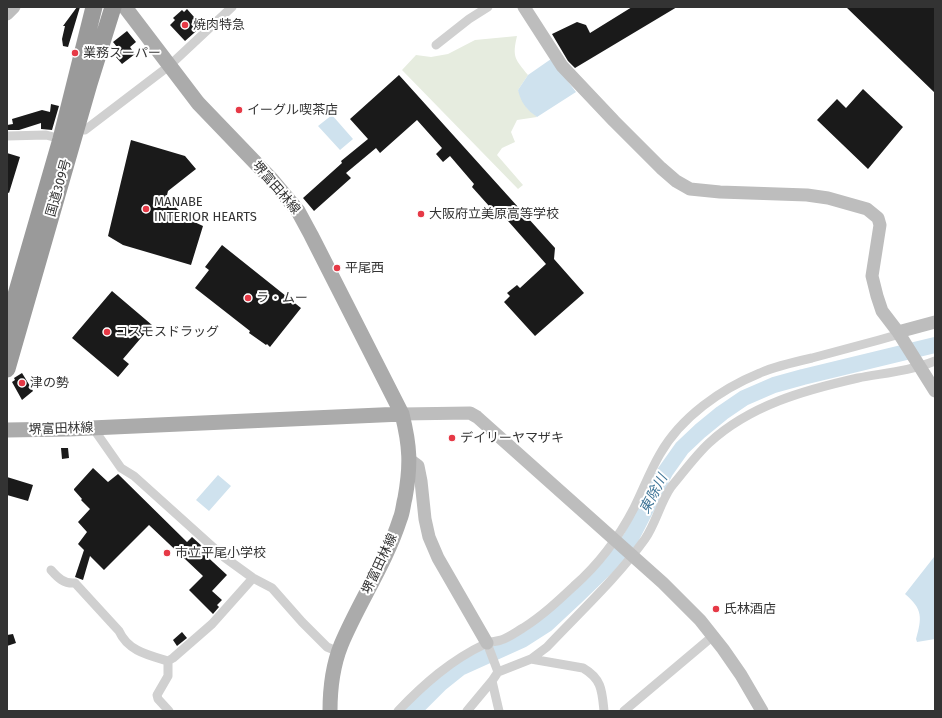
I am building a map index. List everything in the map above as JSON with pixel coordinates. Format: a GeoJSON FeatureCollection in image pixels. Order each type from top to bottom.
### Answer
{"type":"FeatureCollection","features":[{"type":"Feature","properties":{"kind":"highway","name":"国道309号"},"geometry":{"type":"LineString","coordinates":[[7,326],[61,139],[94,7]]}},
{"type":"Feature","properties":{"kind":"highway","name":"国道309号"},"geometry":{"type":"LineString","coordinates":[[7,369],[76,129],[113,7]]}},
{"type":"Feature","properties":{"kind":"main road","name":"堺富田林線"},"geometry":{"type":"LineString","coordinates":[[125,7],[198,104],[272,180],[298,211],[312,235],[402,414],[408,437],[410,460],[401,518],[339,652],[332,685],[330,711]]}},
{"type":"Feature","properties":{"kind":"main road","name":"堺富田林線"},"geometry":{"type":"LineString","coordinates":[[7,430],[93,428],[402,414]]}},
{"type":"Feature","properties":{"kind":"street"},"geometry":{"type":"LineString","coordinates":[[7,14],[14,7]]}},
{"type":"Feature","properties":{"kind":"street"},"geometry":{"type":"LineString","coordinates":[[76,129],[85,130],[169,66],[232,7]]}},
{"type":"Feature","properties":{"kind":"street"},"geometry":{"type":"LineString","coordinates":[[436,45],[468,19],[488,7]]}},
{"type":"Feature","properties":{"kind":"street"},"geometry":{"type":"LineString","coordinates":[[524,7],[562,66],[614,121],[676,181],[690,189],[720,192],[807,195],[828,198],[867,209],[878,218],[880,225],[872,276],[876,296],[882,311],[900,335],[935,391]]}},
{"type":"Feature","properties":{"kind":"street"},"geometry":{"type":"LineString","coordinates":[[7,136],[46,136],[61,139]]}},
{"type":"Feature","properties":{"kind":"street"},"geometry":{"type":"LineString","coordinates":[[398,711],[446,666],[524,628],[540,616],[591,570],[616,541],[633,510],[660,453],[682,425],[712,400],[759,373],[784,365],[900,335],[935,322]]}},
{"type":"Feature","properties":{"kind":"street"},"geometry":{"type":"LineString","coordinates":[[497,670],[532,659],[557,637],[646,537],[666,494],[671,487],[707,444],[737,421],[769,404],[816,389],[935,361]]}},
{"type":"Feature","properties":{"kind":"street"},"geometry":{"type":"LineString","coordinates":[[402,414],[470,413],[478,417],[663,583],[700,620],[741,675],[762,711]]}},
{"type":"Feature","properties":{"kind":"street"},"geometry":{"type":"LineString","coordinates":[[93,428],[122,468],[134,476],[224,557],[253,578],[272,588],[302,622],[327,647],[339,652]]}},
{"type":"Feature","properties":{"kind":"street"},"geometry":{"type":"LineString","coordinates":[[410,460],[418,466],[429,537],[438,558],[488,646],[497,670],[492,681],[468,710]]}},
{"type":"Feature","properties":{"kind":"street"},"geometry":{"type":"LineString","coordinates":[[51,570],[60,580],[75,583],[119,631],[123,639],[131,647],[142,653],[168,661],[212,624],[253,578]]}},
{"type":"Feature","properties":{"kind":"street"},"geometry":{"type":"LineString","coordinates":[[624,711],[713,636]]}},
{"type":"Feature","properties":{"kind":"street"},"geometry":{"type":"LineString","coordinates":[[532,659],[583,668],[590,672],[599,682],[604,711]]}},
{"type":"Feature","properties":{"kind":"street"},"geometry":{"type":"LineString","coordinates":[[168,661],[168,676],[157,695],[158,699],[169,711]]}},
{"type":"Feature","properties":{"kind":"street"},"geometry":{"type":"LineString","coordinates":[[492,681],[499,711]]}},
{"type":"Feature","properties":{"kind":"shaded area"},"geometry":{"type":"Polygon","coordinates":[[[517,36],[515,53],[517,61],[528,75],[518,90],[527,108],[537,117],[517,120],[511,132],[515,142],[502,148],[497,155],[523,185],[518,189],[402,70],[416,55],[431,57],[448,54],[475,40],[517,36]]]}},
{"type":"Feature","properties":{"kind":"water"},"geometry":{"type":"Polygon","coordinates":[[[551,59],[576,92],[537,117],[525,106],[518,90],[528,75],[551,59]]]}},
{"type":"Feature","properties":{"kind":"water"},"geometry":{"type":"Polygon","coordinates":[[[332,115],[353,139],[340,150],[318,126],[332,115]]]}},
{"type":"Feature","properties":{"kind":"water"},"geometry":{"type":"Polygon","coordinates":[[[218,475],[231,486],[209,511],[196,500],[218,475]]]}},
{"type":"Feature","properties":{"kind":"water"},"geometry":{"type":"Polygon","coordinates":[[[934,557],[935,639],[917,642],[916,639],[920,614],[915,604],[905,594],[934,557]]]}},
{"type":"Feature","properties":{"kind":"building"},"geometry":{"type":"Polygon","coordinates":[[[77,7],[80,7],[68,47],[63,46],[62,39],[65,26],[63,26],[77,7]]]}},
{"type":"Feature","properties":{"kind":"building"},"geometry":{"type":"Polygon","coordinates":[[[632,7],[677,7],[575,68],[568,61],[552,34],[577,22],[586,25],[590,33],[632,7]]]}},
{"type":"Feature","properties":{"kind":"building"},"geometry":{"type":"Polygon","coordinates":[[[846,7],[935,7],[935,93],[846,7]]]}},
{"type":"Feature","properties":{"kind":"building"},"geometry":{"type":"Polygon","coordinates":[[[187,9],[202,26],[185,41],[170,25],[175,20],[173,18],[182,10],[184,12],[187,9]]]}},
{"type":"Feature","properties":{"kind":"building"},"geometry":{"type":"Polygon","coordinates":[[[127,31],[136,42],[130,47],[135,54],[122,64],[116,57],[121,52],[113,42],[127,31]]]}},
{"type":"Feature","properties":{"kind":"building"},"geometry":{"type":"Polygon","coordinates":[[[399,75],[555,248],[554,259],[584,293],[535,336],[504,302],[510,296],[507,293],[517,285],[520,288],[546,264],[501,213],[498,216],[472,187],[474,184],[450,156],[443,162],[436,154],[442,148],[417,120],[380,153],[376,148],[346,173],[351,178],[314,211],[303,198],[342,163],[341,161],[368,139],[350,119],[399,75]]]}},
{"type":"Feature","properties":{"kind":"building"},"geometry":{"type":"Polygon","coordinates":[[[863,89],[903,127],[868,169],[817,120],[837,99],[846,108],[863,89]]]}},
{"type":"Feature","properties":{"kind":"building"},"geometry":{"type":"Polygon","coordinates":[[[51,104],[59,106],[52,130],[41,129],[41,123],[19,130],[8,130],[7,125],[13,124],[12,119],[42,110],[50,112],[51,104]]]}},
{"type":"Feature","properties":{"kind":"building","name":"MANABE INTERIOR HEARTS"},"geometry":{"type":"Polygon","coordinates":[[[131,140],[185,156],[196,169],[168,191],[166,199],[190,220],[203,226],[191,265],[123,245],[108,236],[131,140]]]}},
{"type":"Feature","properties":{"kind":"building"},"geometry":{"type":"Polygon","coordinates":[[[7,153],[20,157],[9,193],[7,192],[7,153]]]}},
{"type":"Feature","properties":{"kind":"building","name":"ラ・ムー"},"geometry":{"type":"Polygon","coordinates":[[[222,245],[301,308],[270,347],[249,333],[250,331],[195,288],[209,270],[205,267],[222,245]]]}},
{"type":"Feature","properties":{"kind":"building"},"geometry":{"type":"Polygon","coordinates":[[[112,291],[152,325],[123,359],[129,364],[118,377],[72,338],[112,291]]]}},
{"type":"Feature","properties":{"kind":"building"},"geometry":{"type":"Polygon","coordinates":[[[22,373],[33,391],[22,400],[12,382],[15,380],[14,378],[22,373]]]}},
{"type":"Feature","properties":{"kind":"building"},"geometry":{"type":"Polygon","coordinates":[[[61,448],[68,448],[69,458],[62,459],[61,448]]]}},
{"type":"Feature","properties":{"kind":"building"},"geometry":{"type":"Polygon","coordinates":[[[93,468],[108,482],[118,474],[187,542],[192,537],[203,547],[200,550],[227,575],[212,591],[222,600],[217,605],[219,607],[213,614],[189,590],[203,576],[149,525],[104,570],[90,556],[83,580],[75,577],[84,550],[78,544],[87,532],[78,522],[90,509],[81,500],[82,499],[74,489],[93,468]]]}},
{"type":"Feature","properties":{"kind":"building"},"geometry":{"type":"Polygon","coordinates":[[[7,477],[33,485],[28,501],[7,495],[7,477]]]}},
{"type":"Feature","properties":{"kind":"building"},"geometry":{"type":"Polygon","coordinates":[[[182,632],[187,638],[177,646],[173,640],[182,632]]]}},
{"type":"Feature","properties":{"kind":"building"},"geometry":{"type":"Polygon","coordinates":[[[13,634],[16,643],[7,646],[7,635],[13,634]]]}},
{"type":"Feature","properties":{"kind":"waterway","name":"東除川"},"geometry":{"type":"LineString","coordinates":[[413,711],[440,684],[460,668],[522,640],[547,624],[577,596],[617,557],[631,538],[665,472],[682,448],[722,413],[744,398],[774,385],[935,345]]}},
{"type":"Feature","properties":{"kind":"place","name":"焼肉特急"},"geometry":{"type":"Point","coordinates":[185,25]}},
{"type":"Feature","properties":{"kind":"place","name":"業務スーパー"},"geometry":{"type":"Point","coordinates":[75,53]}},
{"type":"Feature","properties":{"kind":"place","name":"イーグル喫茶店"},"geometry":{"type":"Point","coordinates":[239,110]}},
{"type":"Feature","properties":{"kind":"place","name":"MANABE INTERIOR HEARTS"},"geometry":{"type":"Point","coordinates":[146,209]}},
{"type":"Feature","properties":{"kind":"place","name":"大阪府立美原高等学校"},"geometry":{"type":"Point","coordinates":[421,214]}},
{"type":"Feature","properties":{"kind":"place","name":"平尾西"},"geometry":{"type":"Point","coordinates":[337,268]}},
{"type":"Feature","properties":{"kind":"place","name":"ラ・ムー"},"geometry":{"type":"Point","coordinates":[248,298]}},
{"type":"Feature","properties":{"kind":"place","name":"コスモスドラッグ"},"geometry":{"type":"Point","coordinates":[107,332]}},
{"type":"Feature","properties":{"kind":"place","name":"津の勢"},"geometry":{"type":"Point","coordinates":[22,383]}},
{"type":"Feature","properties":{"kind":"place","name":"デイリーヤマザキ"},"geometry":{"type":"Point","coordinates":[452,438]}},
{"type":"Feature","properties":{"kind":"place","name":"市立平尾小学校"},"geometry":{"type":"Point","coordinates":[167,553]}},
{"type":"Feature","properties":{"kind":"place","name":"氏林酒店"},"geometry":{"type":"Point","coordinates":[716,609]}}]}
